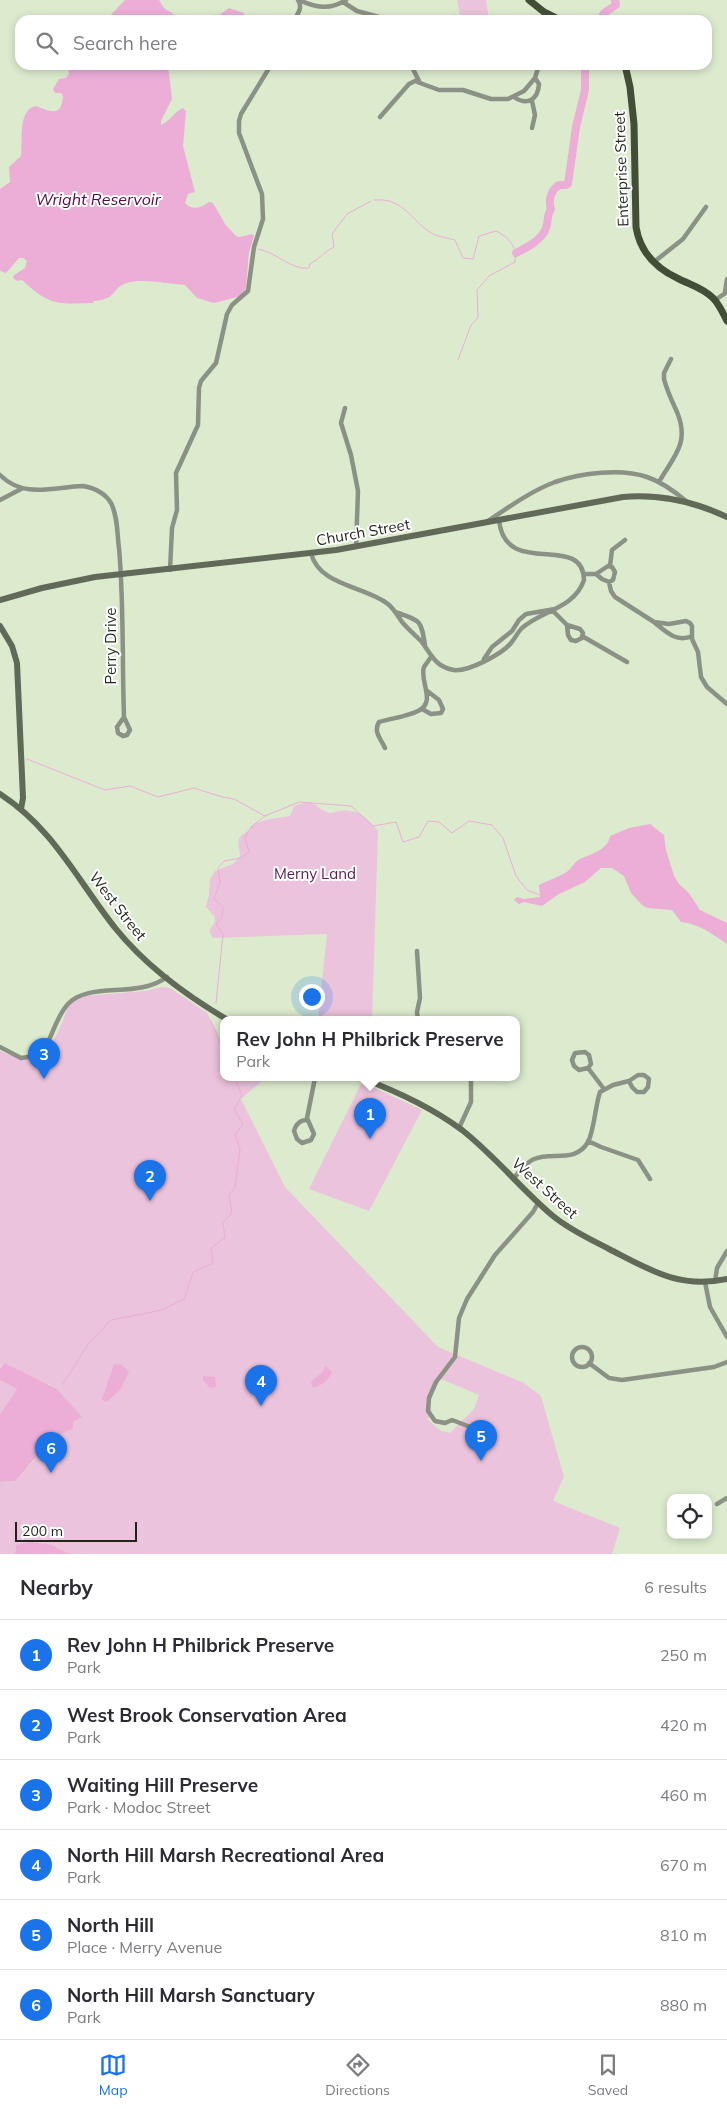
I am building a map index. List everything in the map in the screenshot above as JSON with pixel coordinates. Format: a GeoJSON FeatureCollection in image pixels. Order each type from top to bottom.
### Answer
{"type":"FeatureCollection","features":[{"type":"Feature","properties":{"kind":"main road"},"geometry":{"type":"LineString","coordinates":[[529,0],[550,15]]}},
{"type":"Feature","properties":{"kind":"main road","name":"Enterprise Street"},"geometry":{"type":"LineString","coordinates":[[626,70],[634,124],[636,228],[641,245],[654,262],[672,276],[699,288],[715,300],[727,321]]}},
{"type":"Feature","properties":{"kind":"main road","name":"Church Street"},"geometry":{"type":"LineString","coordinates":[[0,600],[42,588],[121,574],[311,554],[623,497],[652,496],[686,501],[727,517]]}},
{"type":"Feature","properties":{"kind":"main road"},"geometry":{"type":"LineString","coordinates":[[0,626],[15,653],[18,675],[23,798],[21,809]]}},
{"type":"Feature","properties":{"kind":"main road","name":"West Street"},"geometry":{"type":"LineString","coordinates":[[0,794],[21,809],[66,857],[122,935],[166,977],[221,1016]]}},
{"type":"Feature","properties":{"kind":"main road","name":"West Street"},"geometry":{"type":"LineString","coordinates":[[368,1081],[425,1106],[459,1128],[493,1156],[538,1203],[570,1228],[654,1273],[689,1282],[715,1282],[727,1279]]}},
{"type":"Feature","properties":{"kind":"street"},"geometry":{"type":"LineString","coordinates":[[299,0],[309,5],[324,7],[336,6],[345,1],[357,10],[374,15]]}},
{"type":"Feature","properties":{"kind":"street"},"geometry":{"type":"LineString","coordinates":[[297,15],[301,4],[299,0]]}},
{"type":"Feature","properties":{"kind":"street"},"geometry":{"type":"LineString","coordinates":[[170,570],[172,528],[177,510],[176,473],[198,425],[199,388],[216,363],[230,307],[245,295],[249,286],[254,247],[262,218],[263,202],[240,136],[239,121],[241,114],[268,70]]}},
{"type":"Feature","properties":{"kind":"street"},"geometry":{"type":"LineString","coordinates":[[414,70],[420,83]]}},
{"type":"Feature","properties":{"kind":"street"},"geometry":{"type":"LineString","coordinates":[[380,118],[409,84],[415,81],[439,90],[463,90],[496,100],[514,97],[524,92],[537,70]]}},
{"type":"Feature","properties":{"kind":"street"},"geometry":{"type":"LineString","coordinates":[[514,97],[523,102],[532,100],[539,88],[534,78]]}},
{"type":"Feature","properties":{"kind":"street"},"geometry":{"type":"LineString","coordinates":[[532,100],[535,115],[532,128]]}},
{"type":"Feature","properties":{"kind":"street"},"geometry":{"type":"LineString","coordinates":[[654,262],[683,239],[706,208]]}},
{"type":"Feature","properties":{"kind":"street"},"geometry":{"type":"LineString","coordinates":[[715,300],[726,292],[727,280]]}},
{"type":"Feature","properties":{"kind":"street"},"geometry":{"type":"LineString","coordinates":[[659,482],[683,437],[682,426],[664,379],[664,373],[671,359]]}},
{"type":"Feature","properties":{"kind":"street"},"geometry":{"type":"LineString","coordinates":[[345,408],[341,424],[351,455],[358,491],[356,547]]}},
{"type":"Feature","properties":{"kind":"street"},"geometry":{"type":"LineString","coordinates":[[485,523],[521,499],[555,482],[590,475],[636,474],[659,482],[675,491],[686,501]]}},
{"type":"Feature","properties":{"kind":"street"},"geometry":{"type":"LineString","coordinates":[[0,475],[11,484],[21,488]]}},
{"type":"Feature","properties":{"kind":"street","name":"Perry Drive"},"geometry":{"type":"LineString","coordinates":[[21,488],[41,490],[83,486],[90,487],[109,500],[114,512],[121,574],[124,717]]}},
{"type":"Feature","properties":{"kind":"street"},"geometry":{"type":"LineString","coordinates":[[0,500],[21,488]]}},
{"type":"Feature","properties":{"kind":"street"},"geometry":{"type":"LineString","coordinates":[[311,554],[315,564],[323,572],[341,582],[369,592],[387,604],[426,648],[431,657],[440,665],[454,670],[470,669],[508,646],[522,628],[556,610],[579,592],[584,580],[584,574],[574,561],[565,556],[523,552],[511,547],[502,534],[499,520]]}},
{"type":"Feature","properties":{"kind":"street"},"geometry":{"type":"LineString","coordinates":[[610,566],[612,550],[625,540]]}},
{"type":"Feature","properties":{"kind":"street"},"geometry":{"type":"LineString","coordinates":[[596,574],[610,566]]}},
{"type":"Feature","properties":{"kind":"street"},"geometry":{"type":"LineString","coordinates":[[609,582],[613,580],[615,574],[614,569],[610,566]]}},
{"type":"Feature","properties":{"kind":"street"},"geometry":{"type":"LineString","coordinates":[[584,574],[596,574],[609,582]]}},
{"type":"Feature","properties":{"kind":"street"},"geometry":{"type":"LineString","coordinates":[[609,582],[610,591],[615,597],[674,637],[684,639],[692,636]]}},
{"type":"Feature","properties":{"kind":"street"},"geometry":{"type":"LineString","coordinates":[[556,610],[567,625],[568,635],[571,640],[576,641],[582,636]]}},
{"type":"Feature","properties":{"kind":"street"},"geometry":{"type":"LineString","coordinates":[[481,662],[492,647],[512,631],[519,620],[526,614],[556,610]]}},
{"type":"Feature","properties":{"kind":"street"},"geometry":{"type":"LineString","coordinates":[[395,611],[411,617],[421,624],[426,648]]}},
{"type":"Feature","properties":{"kind":"street"},"geometry":{"type":"LineString","coordinates":[[654,622],[669,624],[686,621],[692,626],[692,636],[698,656],[698,668],[704,683],[727,704]]}},
{"type":"Feature","properties":{"kind":"street"},"geometry":{"type":"LineString","coordinates":[[567,625],[580,629],[582,636],[627,662]]}},
{"type":"Feature","properties":{"kind":"street"},"geometry":{"type":"LineString","coordinates":[[386,748],[376,731],[379,722],[422,709],[427,700],[424,667],[431,657]]}},
{"type":"Feature","properties":{"kind":"street"},"geometry":{"type":"LineString","coordinates":[[422,709],[431,714],[440,713],[443,709],[439,700],[426,690]]}},
{"type":"Feature","properties":{"kind":"street"},"geometry":{"type":"LineString","coordinates":[[417,951],[420,998],[418,1016]]}},
{"type":"Feature","properties":{"kind":"street"},"geometry":{"type":"LineString","coordinates":[[0,1047],[21,1058],[41,1055],[63,1010],[76,997],[90,993],[146,987],[159,983],[166,977]]}},
{"type":"Feature","properties":{"kind":"street"},"geometry":{"type":"LineString","coordinates":[[585,1052],[589,1055],[591,1064],[588,1068],[579,1070],[574,1066],[572,1058],[576,1053],[585,1052]]}},
{"type":"Feature","properties":{"kind":"street"},"geometry":{"type":"LineString","coordinates":[[588,1068],[604,1089]]}},
{"type":"Feature","properties":{"kind":"street"},"geometry":{"type":"LineString","coordinates":[[514,1178],[533,1159],[573,1155],[585,1146],[588,1141],[600,1092],[629,1081],[638,1075],[644,1075],[649,1079],[648,1088],[644,1092],[637,1092],[629,1081]]}},
{"type":"Feature","properties":{"kind":"street"},"geometry":{"type":"LineString","coordinates":[[307,1120],[297,1124],[294,1131],[297,1139],[302,1143],[310,1140],[314,1134],[313,1128],[307,1120],[314,1081]]}},
{"type":"Feature","properties":{"kind":"street"},"geometry":{"type":"LineString","coordinates":[[459,1128],[471,1102],[471,1081]]}},
{"type":"Feature","properties":{"kind":"street"},"geometry":{"type":"LineString","coordinates":[[588,1141],[601,1148],[638,1160],[650,1179]]}},
{"type":"Feature","properties":{"kind":"street"},"geometry":{"type":"LineString","coordinates":[[483,1434],[452,1420],[446,1422],[435,1421],[428,1411],[429,1398],[436,1382],[455,1357],[460,1318],[469,1294],[495,1255],[534,1212],[538,1203]]}},
{"type":"Feature","properties":{"kind":"street"},"geometry":{"type":"LineString","coordinates":[[715,1282],[717,1268],[727,1251]]}},
{"type":"Feature","properties":{"kind":"street"},"geometry":{"type":"LineString","coordinates":[[705,1282],[710,1307],[727,1337]]}},
{"type":"Feature","properties":{"kind":"street"},"geometry":{"type":"LineString","coordinates":[[579,1347],[588,1349],[592,1357],[589,1363],[581,1366],[575,1364],[572,1357],[574,1351],[579,1347]]}},
{"type":"Feature","properties":{"kind":"street"},"geometry":{"type":"LineString","coordinates":[[589,1363],[609,1378],[622,1380],[714,1367],[727,1362]]}},
{"type":"Feature","properties":{"kind":"street"},"geometry":{"type":"LineString","coordinates":[[716,1504],[727,1498]]}},
{"type":"Feature","properties":{"kind":"green space"},"geometry":{"type":"Polygon","coordinates":[[[457,0],[486,0],[488,15],[460,15],[457,0]]]}},
{"type":"Feature","properties":{"kind":"green space","name":"Merny Land"},"geometry":{"type":"Polygon","coordinates":[[[308,802],[328,813],[345,810],[351,811],[366,818],[378,831],[372,1016],[318,1016],[327,934],[213,938],[209,931],[215,922],[215,917],[206,907],[210,879],[215,871],[233,864],[240,857],[239,838],[250,830],[251,826],[265,820],[290,816],[294,806],[308,802]]]}},
{"type":"Feature","properties":{"kind":"green space"},"geometry":{"type":"Polygon","coordinates":[[[162,987],[170,988],[207,1013],[220,1041],[220,1081],[262,1081],[241,1099],[285,1187],[438,1347],[524,1383],[541,1396],[564,1477],[553,1501],[620,1528],[612,1554],[70,1554],[52,1545],[16,1545],[15,1554],[0,1554],[0,1482],[15,1481],[54,1438],[81,1417],[57,1389],[2,1364],[0,1369],[0,1051],[28,1058],[38,1055],[53,1040],[69,1004],[85,996],[145,991],[162,987]],[[441,1379],[431,1396],[433,1416],[427,1419],[441,1431],[450,1433],[474,1409],[479,1395],[441,1379]]]}},
{"type":"Feature","properties":{"kind":"green space"},"geometry":{"type":"Polygon","coordinates":[[[362,1082],[422,1110],[369,1211],[309,1189],[362,1082]]]}},
{"type":"Feature","properties":{"kind":"green space"},"geometry":{"type":"Polygon","coordinates":[[[0,1380],[17,1389],[0,1414],[0,1380]]]}},
{"type":"Feature","properties":{"kind":"water"},"geometry":{"type":"Polygon","coordinates":[[[125,0],[159,0],[164,8],[175,15],[111,15],[125,0]]]}},
{"type":"Feature","properties":{"kind":"water"},"geometry":{"type":"Polygon","coordinates":[[[229,8],[244,13],[245,15],[219,15],[229,8]]]}},
{"type":"Feature","properties":{"kind":"water","name":"Wright Reservoir"},"geometry":{"type":"Polygon","coordinates":[[[69,70],[169,70],[172,99],[161,121],[161,125],[183,108],[186,111],[183,146],[195,192],[188,194],[185,203],[194,208],[209,202],[213,203],[225,224],[236,236],[252,234],[254,236],[249,252],[246,288],[241,296],[214,303],[197,298],[185,285],[140,281],[122,285],[111,296],[94,301],[93,303],[62,303],[47,299],[22,280],[17,281],[13,278],[14,275],[25,268],[27,261],[23,258],[19,258],[6,273],[0,271],[0,189],[10,182],[9,167],[21,156],[23,120],[26,113],[36,106],[50,111],[58,110],[63,96],[61,93],[55,93],[53,89],[59,79],[66,78],[69,74],[69,70]]]}},
{"type":"Feature","properties":{"kind":"water"},"geometry":{"type":"Polygon","coordinates":[[[650,824],[664,835],[666,850],[674,876],[679,884],[689,893],[700,910],[727,923],[727,944],[700,927],[681,922],[672,910],[647,908],[642,905],[631,893],[624,876],[612,868],[601,868],[585,882],[559,894],[542,906],[524,902],[519,904],[514,900],[517,897],[524,899],[540,897],[539,885],[565,873],[578,860],[603,848],[609,841],[610,836],[629,828],[650,824]]]}},
{"type":"Feature","properties":{"kind":"water"},"geometry":{"type":"Polygon","coordinates":[[[4,1363],[57,1389],[82,1417],[73,1422],[73,1429],[49,1443],[15,1481],[0,1482],[0,1414],[17,1389],[0,1380],[0,1369],[4,1363]]]}},
{"type":"Feature","properties":{"kind":"water"},"geometry":{"type":"Polygon","coordinates":[[[114,1364],[122,1365],[129,1372],[120,1390],[107,1402],[102,1399],[114,1364]]]}},
{"type":"Feature","properties":{"kind":"water"},"geometry":{"type":"Polygon","coordinates":[[[325,1366],[332,1372],[331,1374],[322,1384],[313,1387],[311,1383],[323,1371],[325,1366]]]}},
{"type":"Feature","properties":{"kind":"water"},"geometry":{"type":"Polygon","coordinates":[[[203,1376],[215,1377],[216,1387],[210,1388],[203,1380],[203,1376]]]}},
{"type":"Feature","properties":{"kind":"water"},"geometry":{"type":"Polygon","coordinates":[[[29,1542],[52,1545],[70,1554],[15,1554],[16,1545],[29,1542]]]}},
{"type":"Feature","properties":{"kind":"waterway"},"geometry":{"type":"LineString","coordinates":[[603,15],[616,5],[615,0]]}},
{"type":"Feature","properties":{"kind":"waterway"},"geometry":{"type":"LineString","coordinates":[[516,253],[541,236],[547,225],[551,209],[552,192],[559,185],[568,184],[576,127],[585,90],[585,70]]}},
{"type":"Feature","properties":{"kind":"waterway"},"geometry":{"type":"LineString","coordinates":[[374,200],[393,202],[407,211],[425,229],[433,234],[455,240],[463,258],[473,259],[479,236],[496,231],[512,243],[515,252],[515,262],[489,276],[477,290],[478,318],[471,325],[458,360]]}},
{"type":"Feature","properties":{"kind":"waterway"},"geometry":{"type":"LineString","coordinates":[[258,249],[290,264],[309,268],[310,264],[334,247],[332,234],[347,214],[371,201]]}},
{"type":"Feature","properties":{"kind":"waterway"},"geometry":{"type":"LineString","coordinates":[[27,759],[105,790],[130,786],[158,797],[194,788],[234,799],[265,816]]}},
{"type":"Feature","properties":{"kind":"waterway"},"geometry":{"type":"LineString","coordinates":[[216,1003],[223,934],[216,924],[222,918],[223,907],[214,899],[220,883],[218,868],[224,861],[241,858],[249,852],[245,838],[251,827],[265,816],[299,802],[351,806],[373,826],[396,822],[403,842],[419,837],[428,821],[439,822],[452,833],[469,821],[492,825],[503,838],[516,876],[527,890],[540,895]]}},
{"type":"Feature","properties":{"kind":"waterway"},"geometry":{"type":"LineString","coordinates":[[211,1021],[220,1042]]}},
{"type":"Feature","properties":{"kind":"waterway"},"geometry":{"type":"LineString","coordinates":[[63,1384],[89,1343],[111,1320],[162,1310],[184,1299],[193,1272],[213,1263],[211,1248],[225,1238],[223,1223],[232,1213],[229,1195],[235,1187],[240,1150],[235,1134],[243,1124],[234,1109],[242,1095],[236,1081]]}},
{"type":"Feature","properties":{"kind":"place","name":"Waiting Hill Preserve"},"geometry":{"type":"Point","coordinates":[44,1079]}},
{"type":"Feature","properties":{"kind":"place","name":"Rev John H Philbrick Preserve"},"geometry":{"type":"Point","coordinates":[370,1139]}},
{"type":"Feature","properties":{"kind":"place","name":"West Brook Conservation Area"},"geometry":{"type":"Point","coordinates":[150,1201]}},
{"type":"Feature","properties":{"kind":"place","name":"North Hill Marsh Recreational Area"},"geometry":{"type":"Point","coordinates":[261,1406]}},
{"type":"Feature","properties":{"kind":"place","name":"North Hill"},"geometry":{"type":"Point","coordinates":[481,1461]}},
{"type":"Feature","properties":{"kind":"place","name":"North Hill Marsh Sanctuary"},"geometry":{"type":"Point","coordinates":[51,1473]}}]}
